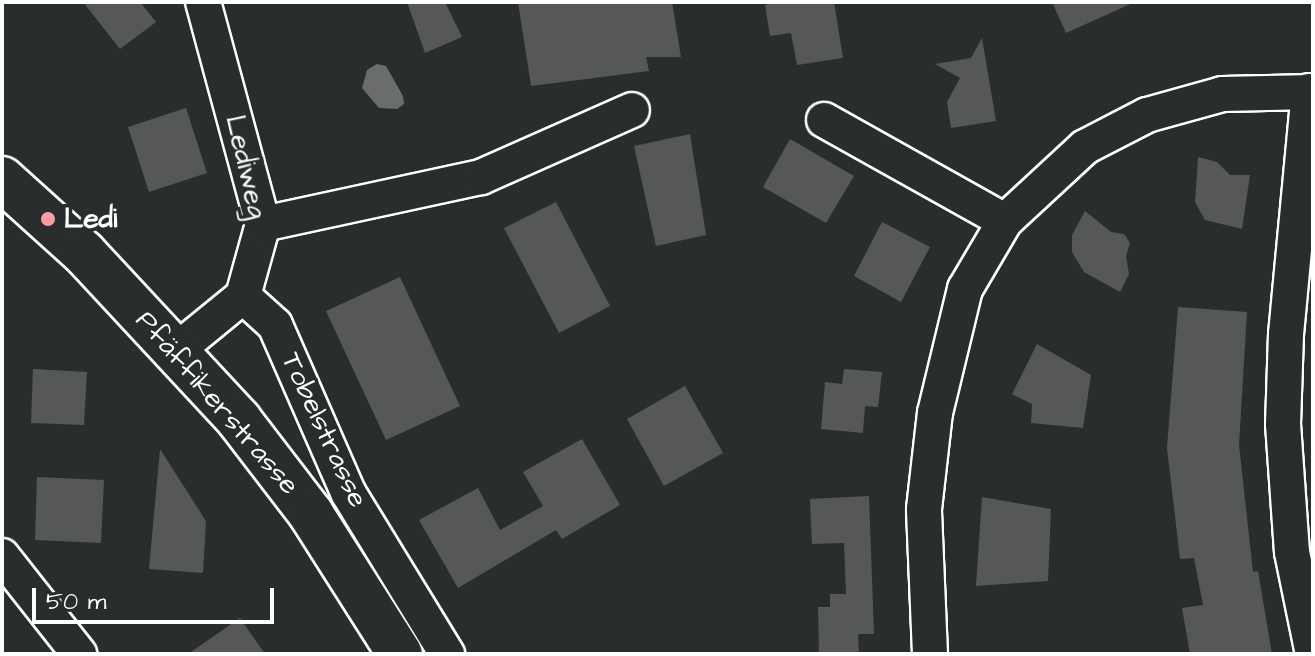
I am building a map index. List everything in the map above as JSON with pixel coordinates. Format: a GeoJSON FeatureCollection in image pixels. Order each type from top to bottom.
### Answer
{"type":"FeatureCollection","features":[{"type":"Feature","properties":{"kind":"main road","name":"Pfäffikerstrasse"},"geometry":{"type":"LineString","coordinates":[[2,179],[84,253],[177,350],[311,514],[400,654]]}},
{"type":"Feature","properties":{"kind":"street","name":"Lediweg"},"geometry":{"type":"LineString","coordinates":[[203,2],[263,224],[243,296]]}},
{"type":"Feature","properties":{"kind":"street"},"geometry":{"type":"LineString","coordinates":[[930,654],[924,509],[935,413],[965,289],[1005,221],[1085,147],[1147,115],[1222,94],[1311,91],[1286,334],[1283,424],[1292,552],[1313,654]]}},
{"type":"Feature","properties":{"kind":"street"},"geometry":{"type":"LineString","coordinates":[[263,224],[481,177],[632,110]]}},
{"type":"Feature","properties":{"kind":"street"},"geometry":{"type":"LineString","coordinates":[[824,120],[1005,221]]}},
{"type":"Feature","properties":{"kind":"street"},"geometry":{"type":"LineString","coordinates":[[177,350],[243,296]]}},
{"type":"Feature","properties":{"kind":"street","name":"Tobelstrasse"},"geometry":{"type":"LineString","coordinates":[[243,296],[275,325],[349,494],[447,654]]}},
{"type":"Feature","properties":{"kind":"street"},"geometry":{"type":"LineString","coordinates":[[2,556],[79,654]]}},
{"type":"Feature","properties":{"kind":"shaded area"},"geometry":{"type":"Polygon","coordinates":[[[377,64],[386,66],[403,96],[404,104],[397,109],[379,108],[362,88],[367,70],[377,64]]]}},
{"type":"Feature","properties":{"kind":"building"},"geometry":{"type":"Polygon","coordinates":[[[83,2],[140,2],[156,22],[120,49],[83,2]]]}},
{"type":"Feature","properties":{"kind":"building"},"geometry":{"type":"Polygon","coordinates":[[[407,2],[445,2],[462,37],[425,53],[407,2]]]}},
{"type":"Feature","properties":{"kind":"building"},"geometry":{"type":"Polygon","coordinates":[[[518,2],[672,2],[681,57],[646,57],[649,71],[531,86],[518,2]]]}},
{"type":"Feature","properties":{"kind":"building"},"geometry":{"type":"Polygon","coordinates":[[[834,2],[843,58],[797,65],[791,33],[770,36],[765,5],[834,2]]]}},
{"type":"Feature","properties":{"kind":"building"},"geometry":{"type":"Polygon","coordinates":[[[1052,2],[1135,2],[1066,33],[1052,2]]]}},
{"type":"Feature","properties":{"kind":"building"},"geometry":{"type":"Polygon","coordinates":[[[982,38],[996,121],[951,128],[947,102],[960,78],[935,64],[971,58],[982,38]]]}},
{"type":"Feature","properties":{"kind":"building"},"geometry":{"type":"Polygon","coordinates":[[[186,108],[207,173],[149,192],[128,127],[186,108]]]}},
{"type":"Feature","properties":{"kind":"building"},"geometry":{"type":"Polygon","coordinates":[[[690,134],[706,235],[656,246],[634,146],[690,134]]]}},
{"type":"Feature","properties":{"kind":"building"},"geometry":{"type":"Polygon","coordinates":[[[790,139],[854,176],[826,223],[763,187],[790,139]]]}},
{"type":"Feature","properties":{"kind":"building"},"geometry":{"type":"Polygon","coordinates":[[[1198,157],[1217,162],[1230,175],[1250,175],[1242,229],[1205,220],[1195,202],[1198,157]]]}},
{"type":"Feature","properties":{"kind":"building"},"geometry":{"type":"Polygon","coordinates":[[[556,202],[610,306],[559,333],[504,228],[556,202]]]}},
{"type":"Feature","properties":{"kind":"building"},"geometry":{"type":"Polygon","coordinates":[[[1085,211],[1111,232],[1124,234],[1130,243],[1126,256],[1129,274],[1120,292],[1084,272],[1072,252],[1072,235],[1085,211]]]}},
{"type":"Feature","properties":{"kind":"building"},"geometry":{"type":"Polygon","coordinates":[[[882,222],[930,247],[901,302],[854,276],[882,222]]]}},
{"type":"Feature","properties":{"kind":"building"},"geometry":{"type":"Polygon","coordinates":[[[400,277],[460,406],[386,440],[326,311],[400,277]]]}},
{"type":"Feature","properties":{"kind":"building"},"geometry":{"type":"Polygon","coordinates":[[[1178,307],[1247,312],[1239,445],[1253,572],[1258,571],[1272,654],[1190,654],[1182,608],[1203,605],[1194,558],[1180,559],[1167,448],[1178,307]]]}},
{"type":"Feature","properties":{"kind":"building"},"geometry":{"type":"Polygon","coordinates":[[[1037,344],[1091,375],[1083,428],[1031,423],[1032,404],[1012,394],[1037,344]]]}},
{"type":"Feature","properties":{"kind":"building"},"geometry":{"type":"Polygon","coordinates":[[[33,369],[87,372],[84,425],[31,423],[33,369]]]}},
{"type":"Feature","properties":{"kind":"building"},"geometry":{"type":"Polygon","coordinates":[[[844,369],[882,372],[878,407],[865,406],[863,433],[821,429],[825,382],[842,384],[844,369]]]}},
{"type":"Feature","properties":{"kind":"building"},"geometry":{"type":"Polygon","coordinates":[[[685,386],[723,453],[664,486],[627,419],[685,386]]]}},
{"type":"Feature","properties":{"kind":"building"},"geometry":{"type":"Polygon","coordinates":[[[582,439],[620,505],[562,539],[556,530],[458,588],[419,520],[478,488],[500,530],[543,506],[523,472],[582,439]]]}},
{"type":"Feature","properties":{"kind":"building"},"geometry":{"type":"Polygon","coordinates":[[[160,449],[206,521],[203,573],[149,569],[160,449]]]}},
{"type":"Feature","properties":{"kind":"building"},"geometry":{"type":"Polygon","coordinates":[[[37,477],[104,480],[101,543],[35,540],[37,477]]]}},
{"type":"Feature","properties":{"kind":"building"},"geometry":{"type":"Polygon","coordinates":[[[869,496],[874,634],[858,634],[859,654],[819,654],[818,607],[830,607],[830,594],[846,594],[844,543],[812,544],[810,499],[869,496]]]}},
{"type":"Feature","properties":{"kind":"building"},"geometry":{"type":"Polygon","coordinates":[[[982,497],[1051,509],[1048,581],[976,586],[982,497]]]}},
{"type":"Feature","properties":{"kind":"building"},"geometry":{"type":"Polygon","coordinates":[[[240,618],[265,654],[188,654],[240,618]]]}},
{"type":"Feature","properties":{"kind":"place","name":"Ledi"},"geometry":{"type":"Point","coordinates":[48,219]}}]}
